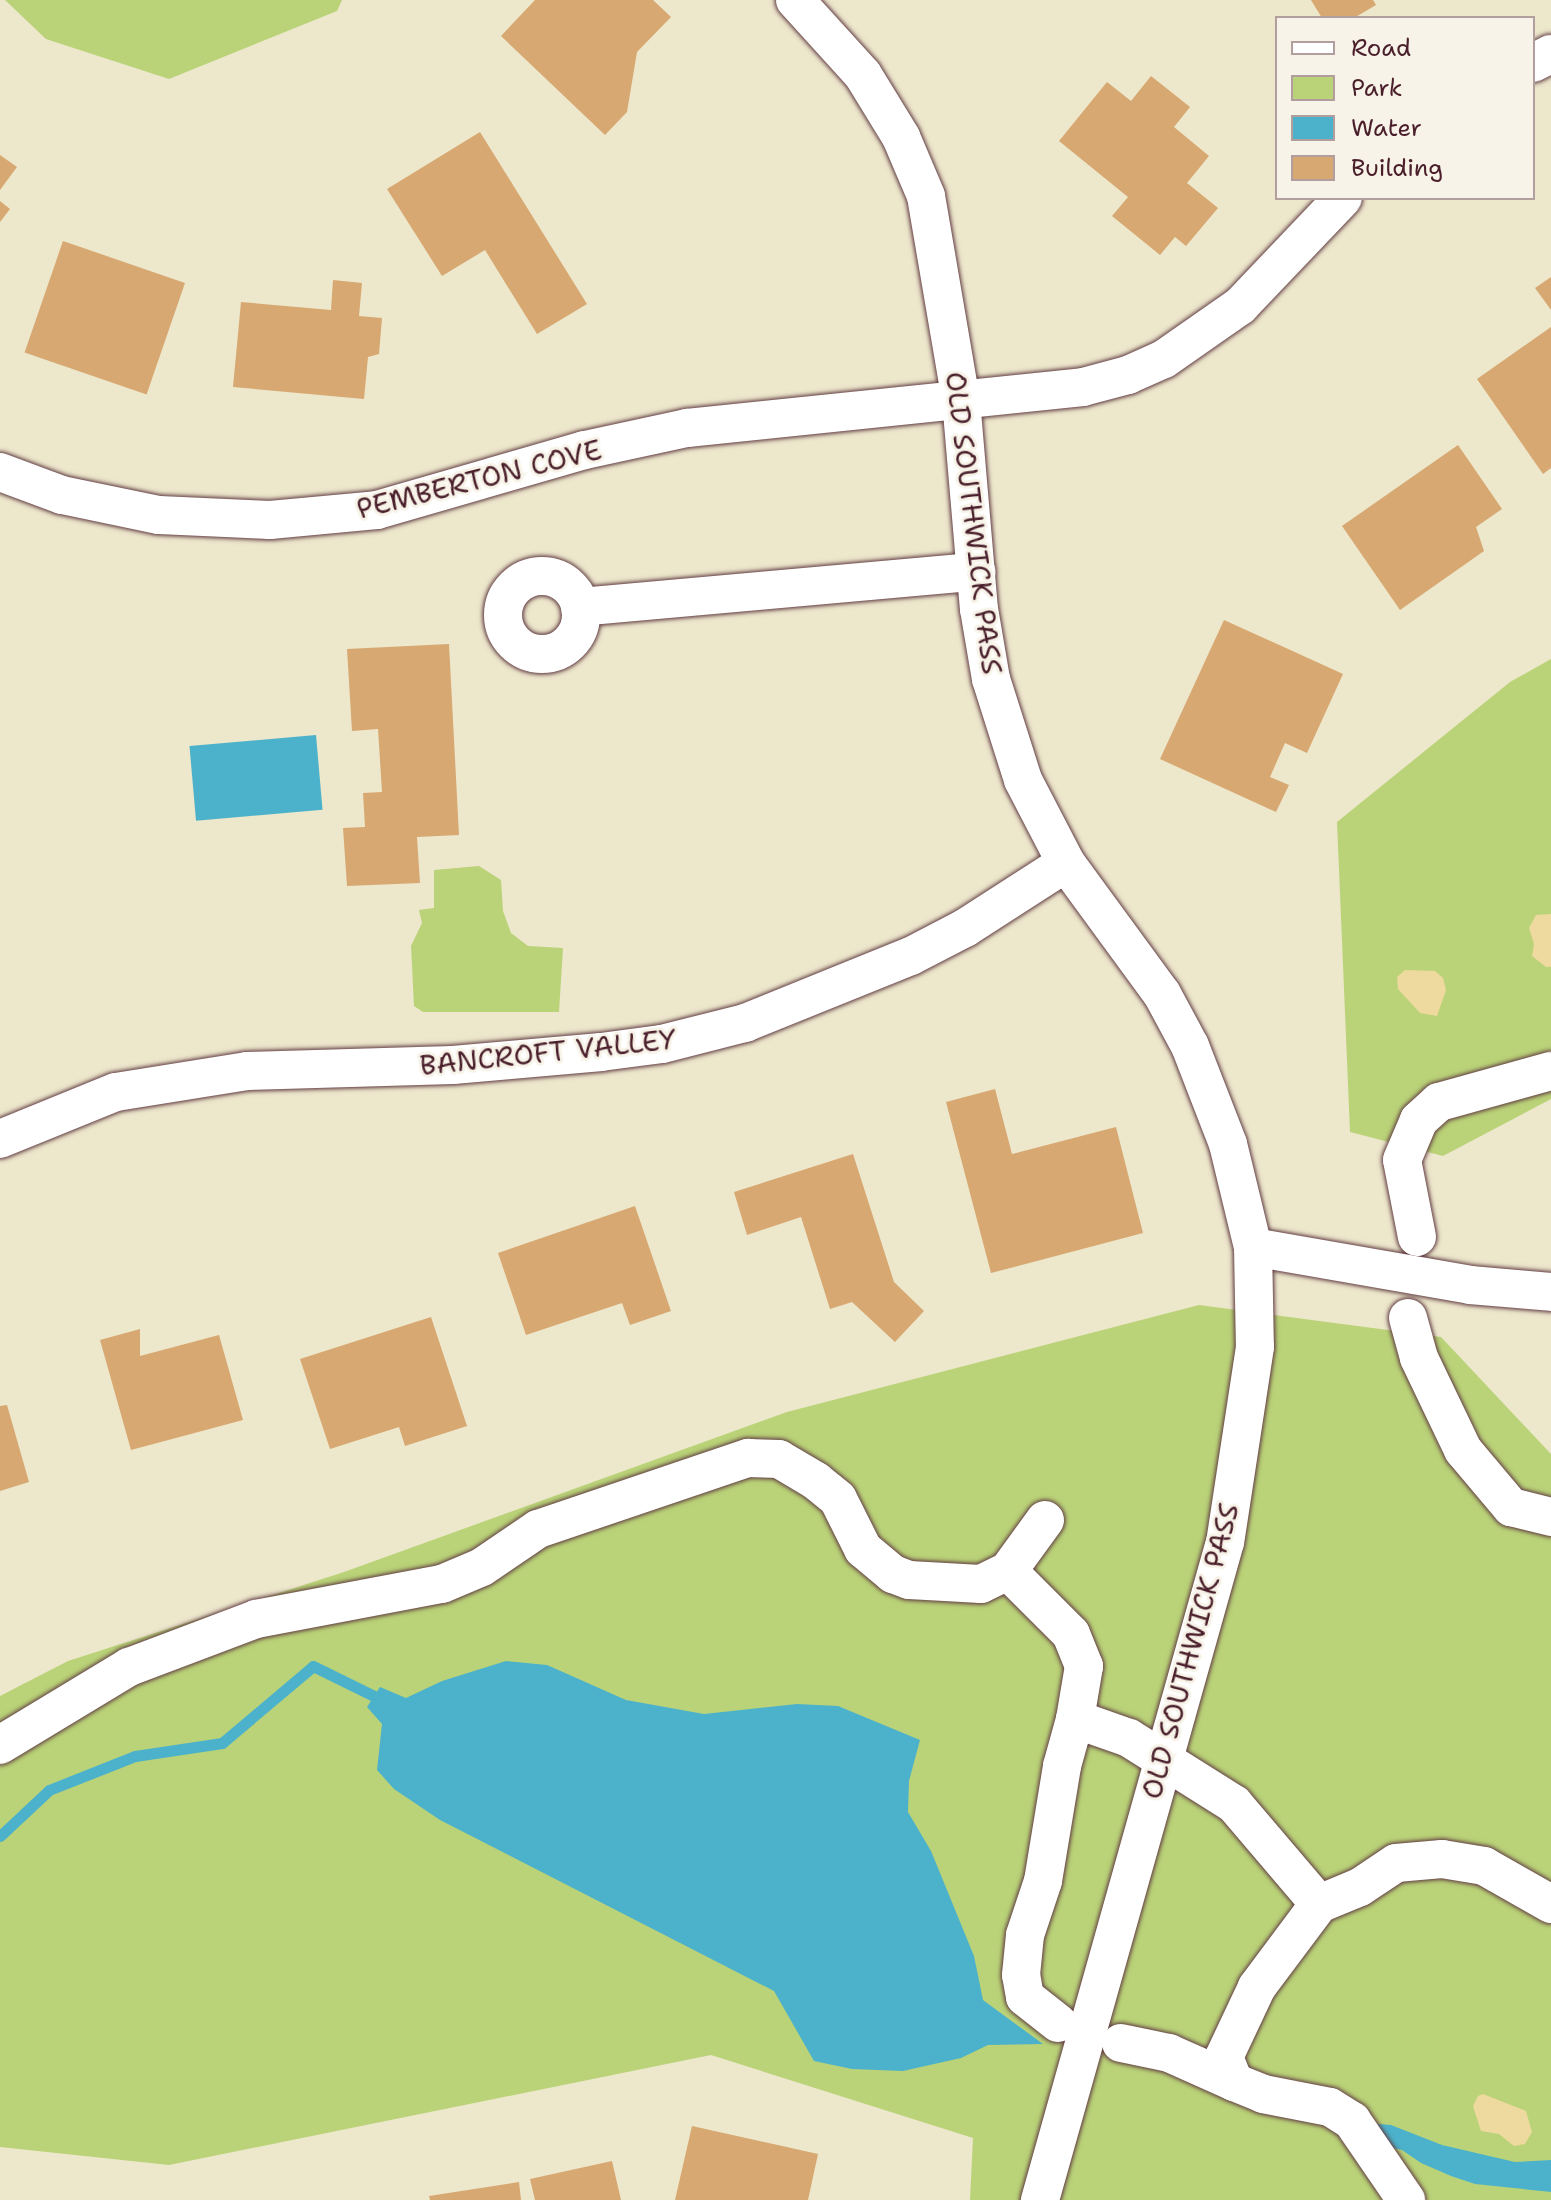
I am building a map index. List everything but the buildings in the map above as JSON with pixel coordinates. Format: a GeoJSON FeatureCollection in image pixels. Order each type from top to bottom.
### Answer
{"type":"FeatureCollection","features":[{"type":"Feature","properties":{"kind":"street","name":"OLD SOUTHWICK PASS"},"geometry":{"type":"LineString","coordinates":[[795,0],[863,75],[901,137],[926,196],[961,400],[976,572],[991,679],[1023,780],[1066,863],[1162,994],[1190,1046],[1228,1144],[1253,1247],[1255,1347],[1225,1542],[1040,2200]]}},
{"type":"Feature","properties":{"kind":"street","name":"PEMBERTON COVE"},"geometry":{"type":"LineString","coordinates":[[0,472],[62,495],[159,515],[270,520],[377,510],[585,450],[687,428],[1083,387],[1128,375],[1164,359],[1240,306],[1341,200]]}},
{"type":"Feature","properties":{"kind":"street"},"geometry":{"type":"LineString","coordinates":[[580,607],[976,572]]}},
{"type":"Feature","properties":{"kind":"street","name":"BANCROFT VALLEY"},"geometry":{"type":"LineString","coordinates":[[0,1139],[116,1092],[247,1071],[453,1065],[601,1052],[662,1044],[745,1023],[911,956],[965,928],[1066,863]]}},
{"type":"Feature","properties":{"kind":"street"},"geometry":{"type":"LineString","coordinates":[[1417,1237],[1402,1160],[1419,1120],[1439,1102],[1551,1071]]}},
{"type":"Feature","properties":{"kind":"street"},"geometry":{"type":"LineString","coordinates":[[1253,1247],[1470,1285],[1551,1292]]}},
{"type":"Feature","properties":{"kind":"street"},"geometry":{"type":"LineString","coordinates":[[1408,1318],[1419,1358],[1463,1450],[1511,1507],[1551,1517]]}},
{"type":"Feature","properties":{"kind":"street"},"geometry":{"type":"LineString","coordinates":[[0,1745],[129,1667],[256,1619],[442,1584],[482,1567],[538,1529],[748,1458],[779,1459],[816,1481],[838,1499],[863,1549],[893,1574],[909,1580],[981,1584],[1008,1571],[1045,1520]]}},
{"type":"Feature","properties":{"kind":"street"},"geometry":{"type":"LineString","coordinates":[[1008,1571],[1071,1634],[1084,1666],[1075,1719],[1062,1766],[1043,1881],[1025,1935],[1021,1975],[1025,1997],[1058,2023]]}},
{"type":"Feature","properties":{"kind":"street"},"geometry":{"type":"LineString","coordinates":[[1075,1719],[1129,1738],[1234,1804],[1319,1904]]}},
{"type":"Feature","properties":{"kind":"street"},"geometry":{"type":"LineString","coordinates":[[1234,2082],[1224,2057],[1241,2018],[1276,1957],[1319,1904],[1360,1887],[1396,1863],[1442,1859],[1484,1866],[1551,1904]]}},
{"type":"Feature","properties":{"kind":"street"},"geometry":{"type":"LineString","coordinates":[[1121,2043],[1169,2053],[1263,2094],[1330,2107],[1352,2121],[1406,2200]]}},
{"type":"Feature","properties":{"kind":"green space"},"geometry":{"type":"Polygon","coordinates":[[[5,0],[342,0],[337,11],[169,79],[46,39],[5,0]]]}},
{"type":"Feature","properties":{"kind":"green space"},"geometry":{"type":"Polygon","coordinates":[[[1551,659],[1551,1099],[1443,1156],[1350,1132],[1337,822],[1510,682],[1551,659]]]}},
{"type":"Feature","properties":{"kind":"green space"},"geometry":{"type":"Polygon","coordinates":[[[479,866],[501,880],[503,911],[511,933],[528,946],[563,948],[559,1012],[423,1012],[414,1006],[411,946],[422,923],[419,910],[434,908],[434,870],[479,866]]]}},
{"type":"Feature","properties":{"kind":"green space"},"geometry":{"type":"Polygon","coordinates":[[[1199,1305],[1441,1337],[1551,1454],[1551,2200],[970,2200],[973,2138],[711,2055],[169,2165],[0,2147],[0,1696],[68,1661],[344,1572],[787,1412],[1199,1305]]]}},
{"type":"Feature","properties":{"kind":"sand"},"geometry":{"type":"Polygon","coordinates":[[[1551,914],[1551,967],[1546,967],[1532,956],[1534,944],[1529,928],[1536,915],[1551,914]]]}},
{"type":"Feature","properties":{"kind":"sand"},"geometry":{"type":"Polygon","coordinates":[[[1405,970],[1435,971],[1443,978],[1446,990],[1437,1016],[1420,1013],[1398,989],[1397,977],[1405,970]]]}},
{"type":"Feature","properties":{"kind":"sand"},"geometry":{"type":"Polygon","coordinates":[[[1483,2094],[1526,2111],[1532,2132],[1525,2144],[1514,2146],[1499,2134],[1481,2131],[1473,2106],[1478,2096],[1483,2094]]]}},
{"type":"Feature","properties":{"kind":"water"},"geometry":{"type":"Polygon","coordinates":[[[316,735],[323,810],[196,821],[189,746],[316,735]]]}},
{"type":"Feature","properties":{"kind":"water"},"geometry":{"type":"Polygon","coordinates":[[[506,1661],[547,1665],[626,1700],[704,1714],[797,1704],[838,1706],[920,1740],[909,1781],[908,1812],[931,1851],[974,1956],[983,2000],[1043,2044],[988,2045],[961,2058],[903,2071],[852,2069],[814,2061],[774,1991],[440,1820],[394,1789],[377,1770],[382,1724],[367,1707],[380,1687],[406,1698],[442,1681],[506,1661]]]}},
{"type":"Feature","properties":{"kind":"water"},"geometry":{"type":"Polygon","coordinates":[[[1367,2123],[1391,2125],[1442,2145],[1515,2162],[1551,2160],[1551,2192],[1475,2184],[1451,2176],[1421,2163],[1402,2150],[1384,2146],[1367,2123]]]}},
{"type":"Feature","properties":{"kind":"waterway"},"geometry":{"type":"LineString","coordinates":[[0,1836],[49,1790],[135,1756],[222,1743],[313,1666],[374,1696]]}}]}
